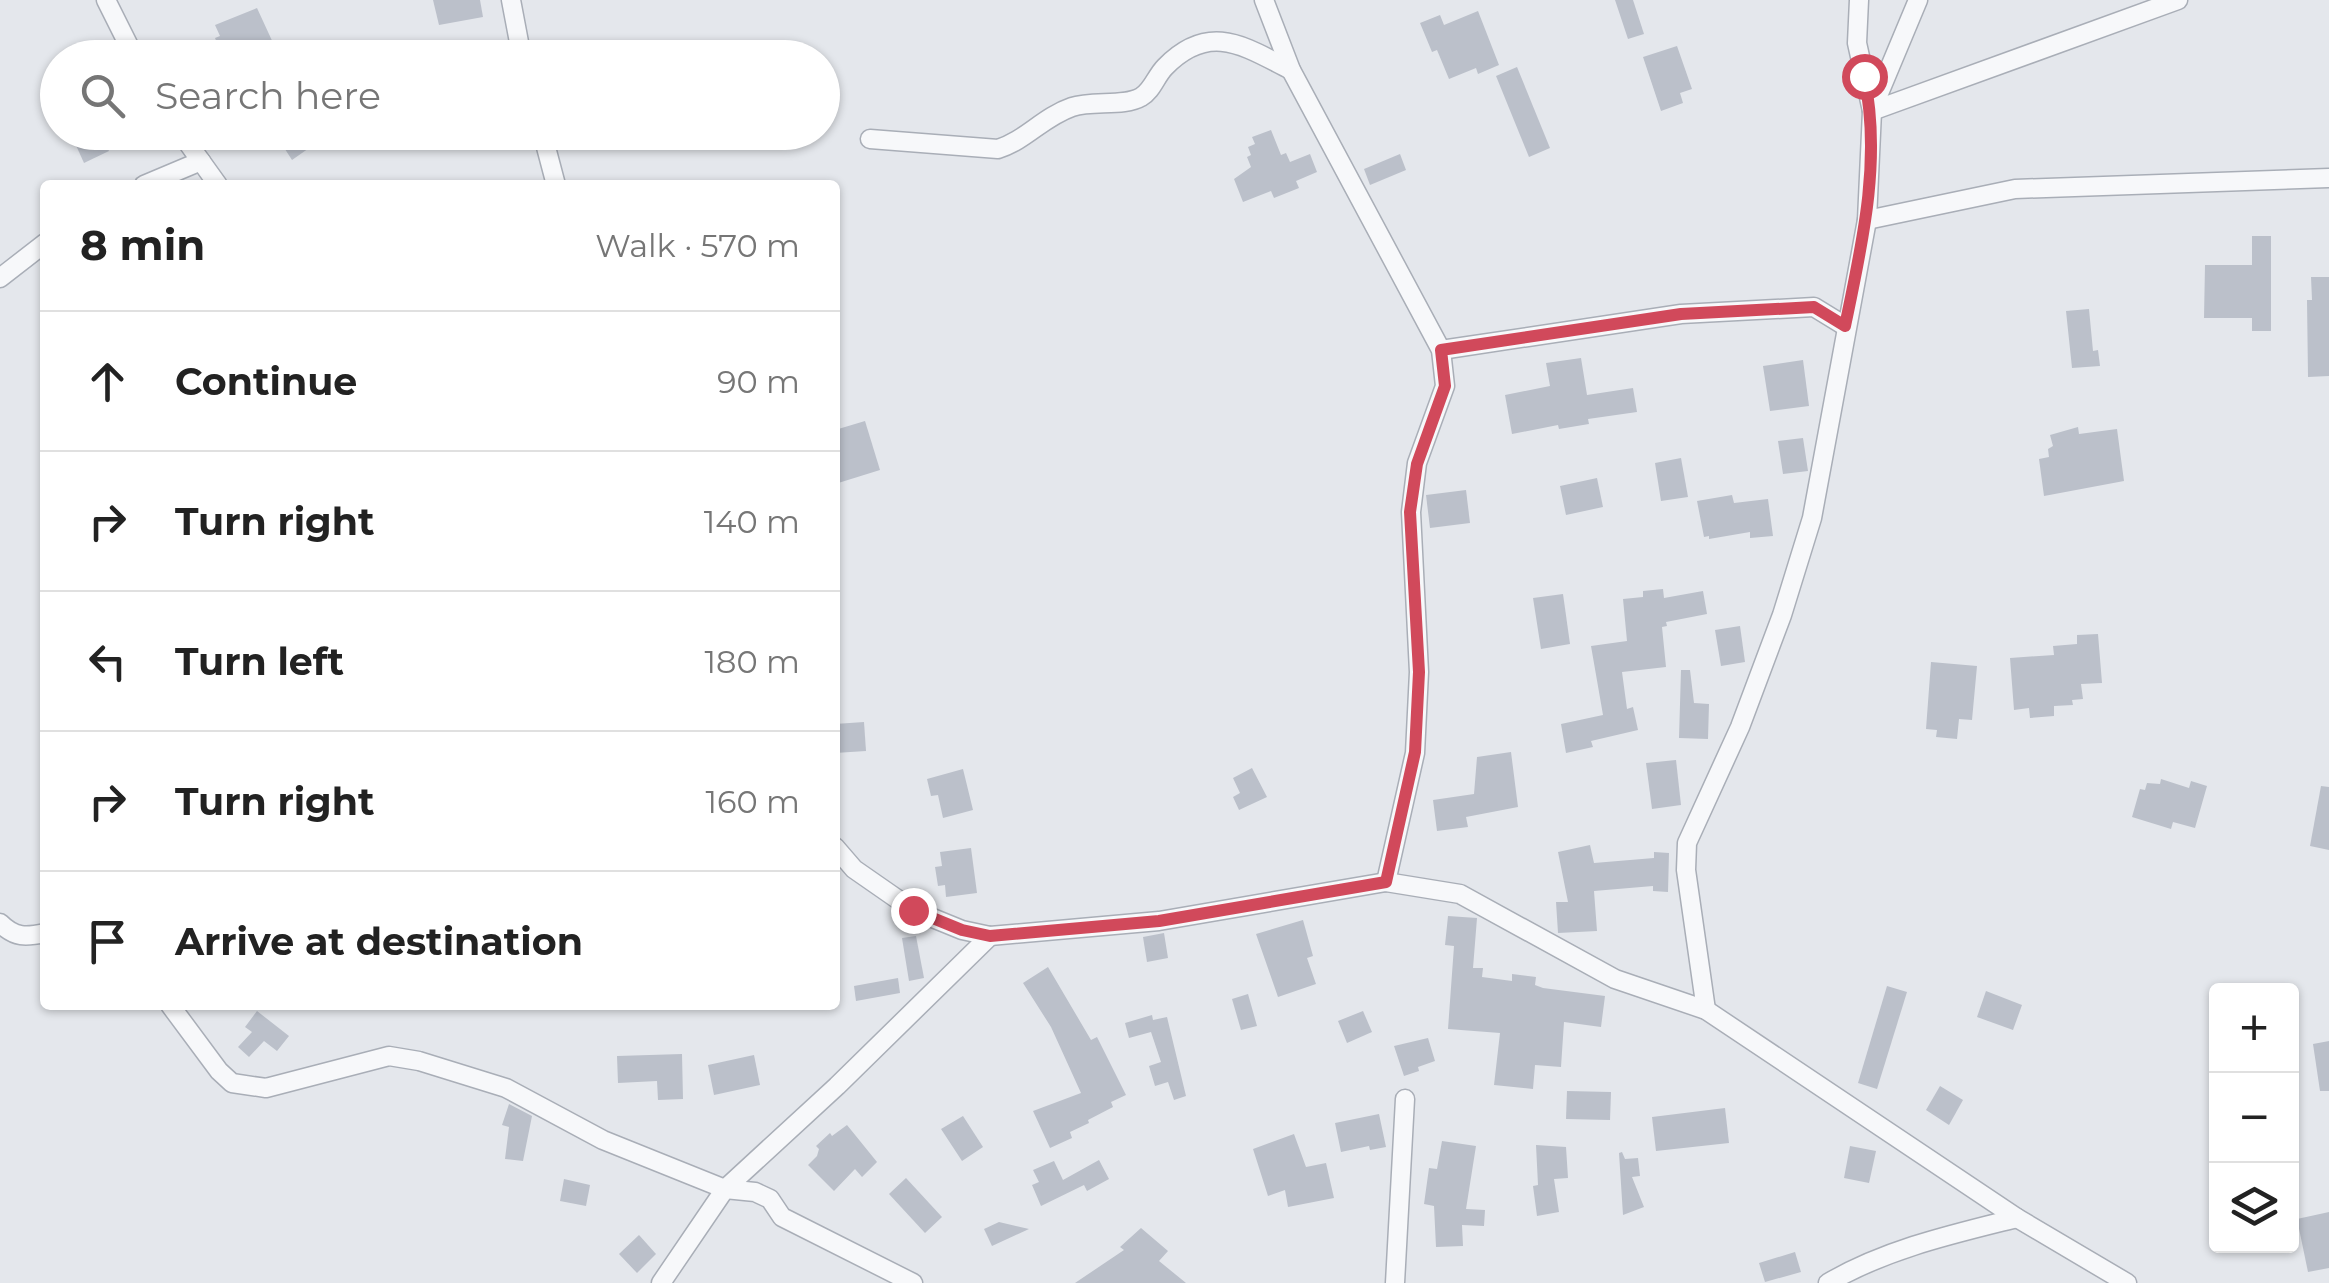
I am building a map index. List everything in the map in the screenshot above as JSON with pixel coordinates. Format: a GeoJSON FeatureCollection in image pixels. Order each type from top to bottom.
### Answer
{"type":"FeatureCollection","features":[{"type":"Feature","properties":{"kind":"street"},"geometry":{"type":"LineString","coordinates":[[106,0],[126,40]]}},
{"type":"Feature","properties":{"kind":"street"},"geometry":{"type":"LineString","coordinates":[[511,0],[519,40]]}},
{"type":"Feature","properties":{"kind":"street"},"geometry":{"type":"LineString","coordinates":[[1264,0],[1292,70],[1441,350],[1445,386],[1417,464],[1410,512],[1419,672],[1415,752],[1386,882]]}},
{"type":"Feature","properties":{"kind":"street"},"geometry":{"type":"LineString","coordinates":[[1706,1010],[1686,870],[1687,843],[1747,708],[1782,615],[1812,518],[1866,220],[1872,111],[1857,43],[1859,0]]}},
{"type":"Feature","properties":{"kind":"street"},"geometry":{"type":"LineString","coordinates":[[1872,111],[1918,0]]}},
{"type":"Feature","properties":{"kind":"street"},"geometry":{"type":"LineString","coordinates":[[1872,111],[2178,0]]}},
{"type":"Feature","properties":{"kind":"street"},"geometry":{"type":"LineString","coordinates":[[870,139],[998,149],[1015,144],[1046,117],[1075,106],[1134,100],[1146,95],[1162,70],[1178,55],[1207,43],[1232,40],[1292,70]]}},
{"type":"Feature","properties":{"kind":"street"},"geometry":{"type":"LineString","coordinates":[[193,150],[214,180]]}},
{"type":"Feature","properties":{"kind":"street"},"geometry":{"type":"LineString","coordinates":[[547,150],[555,180]]}},
{"type":"Feature","properties":{"kind":"street"},"geometry":{"type":"LineString","coordinates":[[156,180],[201,161]]}},
{"type":"Feature","properties":{"kind":"street"},"geometry":{"type":"LineString","coordinates":[[1866,220],[2014,189],[2329,178]]}},
{"type":"Feature","properties":{"kind":"street"},"geometry":{"type":"LineString","coordinates":[[0,278],[40,248]]}},
{"type":"Feature","properties":{"kind":"street"},"geometry":{"type":"LineString","coordinates":[[1441,350],[1681,314],[1814,307],[1845,326]]}},
{"type":"Feature","properties":{"kind":"street"},"geometry":{"type":"LineString","coordinates":[[840,852],[854,869],[913,910],[962,930],[990,936],[1159,921],[1386,882],[1460,894],[1615,979],[1706,1010],[2017,1218],[2127,1283]]}},
{"type":"Feature","properties":{"kind":"street"},"geometry":{"type":"LineString","coordinates":[[0,924],[24,938],[40,934]]}},
{"type":"Feature","properties":{"kind":"street"},"geometry":{"type":"LineString","coordinates":[[660,1283],[725,1189],[850,1074],[990,936]]}},
{"type":"Feature","properties":{"kind":"street"},"geometry":{"type":"LineString","coordinates":[[174,1010],[232,1083],[266,1088],[389,1056],[419,1061],[506,1088],[603,1140],[725,1189],[755,1192],[770,1199],[782,1217],[913,1283]]}},
{"type":"Feature","properties":{"kind":"street"},"geometry":{"type":"LineString","coordinates":[[1394,1283],[1405,1099]]}},
{"type":"Feature","properties":{"kind":"street"},"geometry":{"type":"LineString","coordinates":[[1828,1283],[1848,1271],[1929,1240],[2017,1218]]}},
{"type":"Feature","properties":{"kind":"building"},"geometry":{"type":"Polygon","coordinates":[[[433,0],[480,0],[483,17],[439,25],[433,0]]]}},
{"type":"Feature","properties":{"kind":"building"},"geometry":{"type":"Polygon","coordinates":[[[1615,0],[1633,0],[1644,34],[1628,39],[1615,0]]]}},
{"type":"Feature","properties":{"kind":"building"},"geometry":{"type":"Polygon","coordinates":[[[257,8],[272,40],[216,40],[220,36],[215,25],[257,8]]]}},
{"type":"Feature","properties":{"kind":"building"},"geometry":{"type":"Polygon","coordinates":[[[1478,11],[1499,65],[1478,74],[1476,68],[1449,79],[1420,23],[1440,15],[1444,25],[1478,11]]]}},
{"type":"Feature","properties":{"kind":"building"},"geometry":{"type":"Polygon","coordinates":[[[1677,46],[1692,89],[1680,93],[1683,103],[1661,111],[1643,57],[1677,46]]]}},
{"type":"Feature","properties":{"kind":"building"},"geometry":{"type":"Polygon","coordinates":[[[1517,67],[1550,148],[1529,157],[1496,76],[1517,67]]]}},
{"type":"Feature","properties":{"kind":"building"},"geometry":{"type":"Polygon","coordinates":[[[1271,130],[1281,155],[1286,153],[1290,162],[1310,154],[1317,172],[1296,181],[1299,188],[1274,198],[1271,191],[1243,202],[1234,179],[1251,167],[1247,157],[1251,155],[1248,147],[1255,144],[1252,137],[1271,130]]]}},
{"type":"Feature","properties":{"kind":"building"},"geometry":{"type":"Polygon","coordinates":[[[78,150],[109,150],[109,151],[84,163],[78,150]]]}},
{"type":"Feature","properties":{"kind":"building"},"geometry":{"type":"Polygon","coordinates":[[[286,150],[306,150],[292,160],[286,150]]]}},
{"type":"Feature","properties":{"kind":"building"},"geometry":{"type":"Polygon","coordinates":[[[1400,154],[1406,170],[1370,185],[1364,169],[1400,154]]]}},
{"type":"Feature","properties":{"kind":"building"},"geometry":{"type":"Polygon","coordinates":[[[2252,236],[2271,236],[2271,331],[2252,331],[2252,318],[2204,318],[2205,265],[2252,265],[2252,236]]]}},
{"type":"Feature","properties":{"kind":"building"},"geometry":{"type":"Polygon","coordinates":[[[2311,277],[2329,277],[2329,376],[2308,377],[2307,300],[2312,300],[2311,277]]]}},
{"type":"Feature","properties":{"kind":"building"},"geometry":{"type":"Polygon","coordinates":[[[2089,309],[2093,351],[2098,350],[2100,366],[2072,368],[2066,311],[2089,309]]]}},
{"type":"Feature","properties":{"kind":"building"},"geometry":{"type":"Polygon","coordinates":[[[1581,358],[1587,395],[1633,388],[1637,412],[1588,419],[1589,424],[1559,429],[1558,425],[1512,434],[1505,395],[1550,386],[1546,363],[1581,358]]]}},
{"type":"Feature","properties":{"kind":"building"},"geometry":{"type":"Polygon","coordinates":[[[1803,360],[1809,406],[1770,411],[1763,366],[1803,360]]]}},
{"type":"Feature","properties":{"kind":"building"},"geometry":{"type":"Polygon","coordinates":[[[865,421],[880,470],[840,482],[840,428],[865,421]]]}},
{"type":"Feature","properties":{"kind":"building"},"geometry":{"type":"Polygon","coordinates":[[[2078,427],[2079,434],[2117,429],[2124,481],[2044,496],[2039,459],[2049,457],[2048,449],[2053,446],[2050,435],[2078,427]]]}},
{"type":"Feature","properties":{"kind":"building"},"geometry":{"type":"Polygon","coordinates":[[[1803,438],[1808,471],[1783,474],[1778,441],[1803,438]]]}},
{"type":"Feature","properties":{"kind":"building"},"geometry":{"type":"Polygon","coordinates":[[[1681,458],[1688,497],[1661,501],[1655,463],[1681,458]]]}},
{"type":"Feature","properties":{"kind":"building"},"geometry":{"type":"Polygon","coordinates":[[[1597,478],[1603,507],[1566,515],[1560,486],[1597,478]]]}},
{"type":"Feature","properties":{"kind":"building"},"geometry":{"type":"Polygon","coordinates":[[[1466,490],[1470,523],[1430,528],[1426,495],[1466,490]]]}},
{"type":"Feature","properties":{"kind":"building"},"geometry":{"type":"Polygon","coordinates":[[[1732,495],[1734,503],[1768,499],[1773,536],[1750,538],[1750,532],[1704,537],[1697,501],[1732,495]]]}},
{"type":"Feature","properties":{"kind":"building"},"geometry":{"type":"Polygon","coordinates":[[[1663,589],[1664,598],[1703,591],[1707,614],[1666,622],[1667,626],[1662,627],[1666,667],[1622,672],[1627,709],[1633,707],[1638,730],[1591,741],[1593,747],[1566,753],[1561,724],[1603,715],[1591,646],[1627,641],[1623,599],[1663,589]]]}},
{"type":"Feature","properties":{"kind":"building"},"geometry":{"type":"Polygon","coordinates":[[[1563,594],[1570,644],[1541,649],[1533,598],[1563,594]]]}},
{"type":"Feature","properties":{"kind":"building"},"geometry":{"type":"Polygon","coordinates":[[[1740,626],[1745,662],[1721,666],[1715,630],[1740,626]]]}},
{"type":"Feature","properties":{"kind":"building"},"geometry":{"type":"Polygon","coordinates":[[[2098,634],[2102,683],[2081,684],[2083,699],[2072,700],[2073,705],[2054,706],[2054,716],[2030,718],[2029,708],[2014,710],[2010,658],[2054,655],[2053,646],[2077,644],[2077,635],[2098,634]]]}},
{"type":"Feature","properties":{"kind":"building"},"geometry":{"type":"Polygon","coordinates":[[[1931,662],[1977,666],[1972,720],[1959,719],[1957,739],[1936,737],[1937,730],[1926,729],[1931,662]]]}},
{"type":"Feature","properties":{"kind":"building"},"geometry":{"type":"Polygon","coordinates":[[[1681,670],[1690,670],[1694,703],[1709,704],[1708,739],[1679,738],[1681,670]]]}},
{"type":"Feature","properties":{"kind":"building"},"geometry":{"type":"Polygon","coordinates":[[[864,722],[866,751],[840,753],[840,724],[864,722]]]}},
{"type":"Feature","properties":{"kind":"building"},"geometry":{"type":"Polygon","coordinates":[[[1511,752],[1518,807],[1466,817],[1468,827],[1437,831],[1433,800],[1474,794],[1477,757],[1511,752]]]}},
{"type":"Feature","properties":{"kind":"building"},"geometry":{"type":"Polygon","coordinates":[[[1676,760],[1681,805],[1652,809],[1646,763],[1676,760]]]}},
{"type":"Feature","properties":{"kind":"building"},"geometry":{"type":"Polygon","coordinates":[[[1252,768],[1267,797],[1239,810],[1233,797],[1240,793],[1233,778],[1252,768]]]}},
{"type":"Feature","properties":{"kind":"building"},"geometry":{"type":"Polygon","coordinates":[[[963,769],[973,810],[943,818],[938,795],[931,796],[927,779],[963,769]]]}},
{"type":"Feature","properties":{"kind":"building"},"geometry":{"type":"Polygon","coordinates":[[[2161,779],[2189,788],[2191,781],[2207,786],[2195,828],[2173,822],[2171,829],[2132,817],[2140,789],[2145,790],[2147,783],[2160,784],[2161,779]]]}},
{"type":"Feature","properties":{"kind":"building"},"geometry":{"type":"Polygon","coordinates":[[[2321,786],[2329,787],[2329,850],[2310,846],[2321,786]]]}},
{"type":"Feature","properties":{"kind":"building"},"geometry":{"type":"Polygon","coordinates":[[[1590,845],[1594,863],[1669,853],[1668,892],[1653,891],[1653,886],[1594,891],[1597,931],[1558,933],[1556,902],[1568,902],[1558,852],[1590,845]]]}},
{"type":"Feature","properties":{"kind":"building"},"geometry":{"type":"Polygon","coordinates":[[[971,848],[977,893],[946,897],[945,885],[938,886],[935,867],[942,866],[940,852],[971,848]]]}},
{"type":"Feature","properties":{"kind":"building"},"geometry":{"type":"Polygon","coordinates":[[[1448,916],[1477,918],[1473,968],[1483,968],[1482,977],[1512,981],[1512,974],[1536,977],[1535,985],[1543,988],[1605,996],[1601,1027],[1564,1022],[1561,1067],[1535,1065],[1533,1089],[1494,1085],[1500,1033],[1448,1029],[1454,946],[1445,945],[1448,916]]]}},
{"type":"Feature","properties":{"kind":"building"},"geometry":{"type":"Polygon","coordinates":[[[1303,920],[1313,956],[1307,958],[1316,984],[1278,997],[1256,934],[1303,920]]]}},
{"type":"Feature","properties":{"kind":"building"},"geometry":{"type":"Polygon","coordinates":[[[1164,933],[1168,958],[1147,962],[1143,937],[1164,933]]]}},
{"type":"Feature","properties":{"kind":"building"},"geometry":{"type":"Polygon","coordinates":[[[916,936],[924,978],[909,981],[902,938],[916,936]]]}},
{"type":"Feature","properties":{"kind":"building"},"geometry":{"type":"Polygon","coordinates":[[[1048,967],[1091,1040],[1097,1037],[1126,1095],[1070,1132],[1072,1138],[1050,1148],[1033,1111],[1081,1093],[1051,1027],[1023,983],[1048,967]]]}},
{"type":"Feature","properties":{"kind":"building"},"geometry":{"type":"Polygon","coordinates":[[[898,978],[900,993],[856,1001],[854,986],[898,978]]]}},
{"type":"Feature","properties":{"kind":"building"},"geometry":{"type":"Polygon","coordinates":[[[1887,986],[1907,992],[1877,1089],[1858,1083],[1887,986]]]}},
{"type":"Feature","properties":{"kind":"building"},"geometry":{"type":"Polygon","coordinates":[[[1986,991],[2022,1005],[2013,1030],[1977,1017],[1986,991]]]}},
{"type":"Feature","properties":{"kind":"building"},"geometry":{"type":"Polygon","coordinates":[[[1248,994],[1257,1026],[1241,1030],[1232,999],[1248,994]]]}},
{"type":"Feature","properties":{"kind":"building"},"geometry":{"type":"Polygon","coordinates":[[[257,1011],[289,1036],[277,1051],[264,1041],[249,1057],[238,1047],[252,1032],[245,1027],[257,1011]]]}},
{"type":"Feature","properties":{"kind":"building"},"geometry":{"type":"Polygon","coordinates":[[[1363,1011],[1372,1032],[1347,1043],[1338,1021],[1363,1011]]]}},
{"type":"Feature","properties":{"kind":"building"},"geometry":{"type":"Polygon","coordinates":[[[1152,1015],[1153,1020],[1167,1017],[1186,1096],[1174,1100],[1168,1082],[1155,1086],[1149,1066],[1161,1062],[1151,1032],[1129,1038],[1125,1023],[1152,1015]]]}},
{"type":"Feature","properties":{"kind":"building"},"geometry":{"type":"Polygon","coordinates":[[[1428,1038],[1435,1061],[1404,1076],[1394,1046],[1428,1038]]]}},
{"type":"Feature","properties":{"kind":"building"},"geometry":{"type":"Polygon","coordinates":[[[2329,1041],[2329,1091],[2320,1091],[2313,1044],[2329,1041]]]}},
{"type":"Feature","properties":{"kind":"building"},"geometry":{"type":"Polygon","coordinates":[[[682,1054],[683,1099],[658,1100],[657,1081],[618,1083],[617,1056],[682,1054]]]}},
{"type":"Feature","properties":{"kind":"building"},"geometry":{"type":"Polygon","coordinates":[[[754,1055],[760,1085],[714,1095],[708,1065],[754,1055]]]}},
{"type":"Feature","properties":{"kind":"building"},"geometry":{"type":"Polygon","coordinates":[[[1940,1086],[1963,1100],[1949,1125],[1926,1110],[1940,1086]]]}},
{"type":"Feature","properties":{"kind":"building"},"geometry":{"type":"Polygon","coordinates":[[[1567,1091],[1611,1092],[1610,1120],[1566,1119],[1567,1091]]]}},
{"type":"Feature","properties":{"kind":"building"},"geometry":{"type":"Polygon","coordinates":[[[509,1104],[532,1116],[523,1161],[505,1159],[509,1127],[502,1125],[509,1104]]]}},
{"type":"Feature","properties":{"kind":"building"},"geometry":{"type":"Polygon","coordinates":[[[1725,1108],[1729,1143],[1656,1151],[1652,1117],[1725,1108]]]}},
{"type":"Feature","properties":{"kind":"building"},"geometry":{"type":"Polygon","coordinates":[[[1379,1114],[1386,1147],[1341,1152],[1335,1123],[1379,1114]]]}},
{"type":"Feature","properties":{"kind":"building"},"geometry":{"type":"Polygon","coordinates":[[[963,1116],[983,1147],[962,1161],[941,1129],[963,1116]]]}},
{"type":"Feature","properties":{"kind":"building"},"geometry":{"type":"Polygon","coordinates":[[[847,1125],[877,1162],[862,1177],[855,1169],[834,1191],[808,1165],[817,1156],[816,1146],[847,1125]]]}},
{"type":"Feature","properties":{"kind":"building"},"geometry":{"type":"Polygon","coordinates":[[[1294,1134],[1306,1167],[1326,1163],[1334,1198],[1288,1207],[1285,1190],[1268,1196],[1253,1149],[1294,1134]]]}},
{"type":"Feature","properties":{"kind":"building"},"geometry":{"type":"Polygon","coordinates":[[[1442,1141],[1476,1146],[1466,1209],[1485,1210],[1484,1226],[1462,1225],[1463,1246],[1436,1247],[1434,1206],[1424,1204],[1429,1168],[1437,1169],[1442,1141]]]}},
{"type":"Feature","properties":{"kind":"building"},"geometry":{"type":"Polygon","coordinates":[[[1536,1145],[1566,1147],[1568,1178],[1554,1179],[1559,1212],[1537,1216],[1533,1186],[1538,1185],[1536,1145]]]}},
{"type":"Feature","properties":{"kind":"building"},"geometry":{"type":"Polygon","coordinates":[[[1850,1146],[1876,1151],[1869,1183],[1844,1178],[1850,1146]]]}},
{"type":"Feature","properties":{"kind":"building"},"geometry":{"type":"Polygon","coordinates":[[[1619,1153],[1625,1159],[1638,1158],[1640,1176],[1632,1177],[1644,1207],[1623,1215],[1619,1153]]]}},
{"type":"Feature","properties":{"kind":"building"},"geometry":{"type":"Polygon","coordinates":[[[1099,1160],[1109,1179],[1087,1191],[1084,1185],[1041,1206],[1032,1185],[1039,1182],[1033,1170],[1054,1161],[1063,1180],[1099,1160]]]}},
{"type":"Feature","properties":{"kind":"building"},"geometry":{"type":"Polygon","coordinates":[[[906,1178],[942,1217],[925,1233],[889,1194],[906,1178]]]}},
{"type":"Feature","properties":{"kind":"building"},"geometry":{"type":"Polygon","coordinates":[[[564,1179],[590,1185],[586,1206],[560,1201],[564,1179]]]}},
{"type":"Feature","properties":{"kind":"building"},"geometry":{"type":"Polygon","coordinates":[[[2329,1212],[2329,1268],[2308,1272],[2299,1219],[2329,1212]]]}},
{"type":"Feature","properties":{"kind":"building"},"geometry":{"type":"Polygon","coordinates":[[[999,1222],[1029,1229],[992,1246],[984,1229],[999,1222]]]}},
{"type":"Feature","properties":{"kind":"building"},"geometry":{"type":"Polygon","coordinates":[[[1141,1228],[1168,1251],[1159,1261],[1186,1283],[1075,1283],[1124,1250],[1120,1247],[1141,1228]]]}},
{"type":"Feature","properties":{"kind":"building"},"geometry":{"type":"Polygon","coordinates":[[[639,1235],[656,1254],[637,1273],[619,1254],[639,1235]]]}},
{"type":"Feature","properties":{"kind":"building"},"geometry":{"type":"Polygon","coordinates":[[[1795,1252],[1801,1272],[1765,1282],[1759,1263],[1795,1252]]]}},
{"type":"Feature","properties":{"kind":"route"},"geometry":{"type":"LineString","coordinates":[[913,910],[962,930],[990,936],[1159,921],[1386,882],[1415,752],[1419,672],[1410,512],[1417,464],[1445,386],[1441,350],[1681,314],[1814,307],[1845,326],[1866,220],[1872,111],[1864,76]]}}]}
